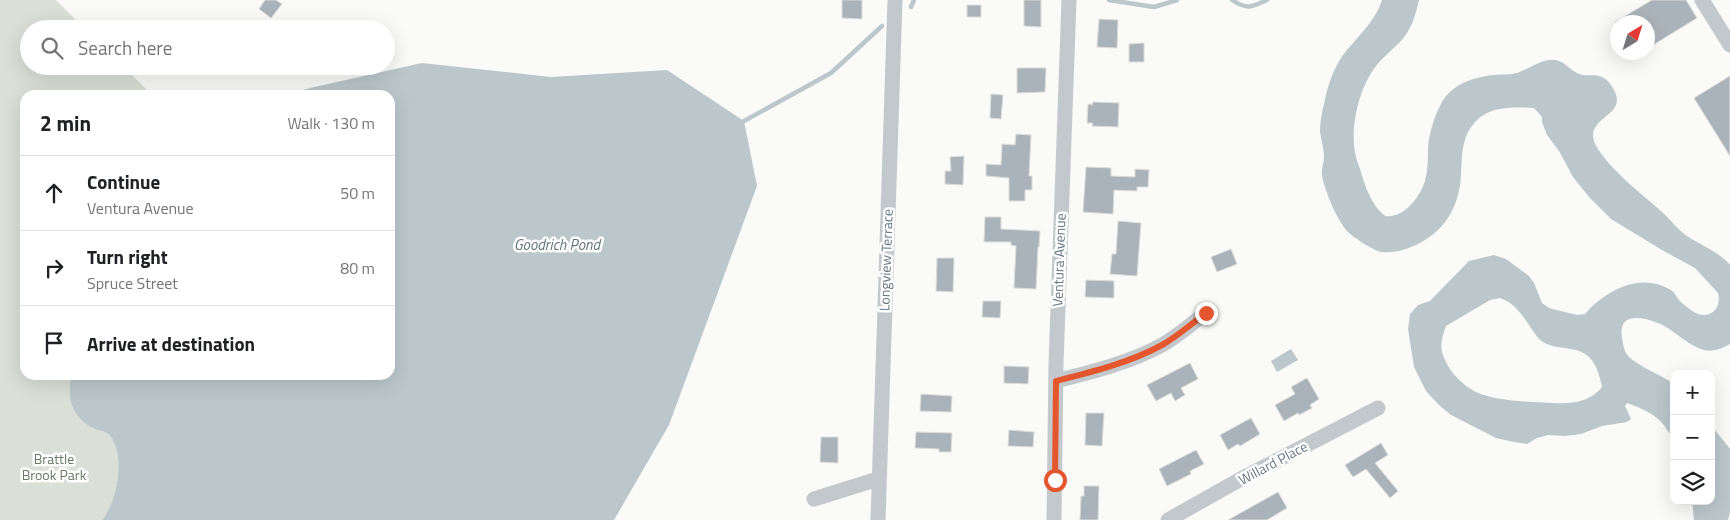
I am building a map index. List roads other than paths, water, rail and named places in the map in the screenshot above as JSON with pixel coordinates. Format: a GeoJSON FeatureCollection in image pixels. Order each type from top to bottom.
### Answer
{"type":"FeatureCollection","features":[{"type":"Feature","properties":{"kind":"street","name":"Longview Terrace"},"geometry":{"type":"LineString","coordinates":[[878,520],[896,0]]}},
{"type":"Feature","properties":{"kind":"street","name":"Ventura Avenue"},"geometry":{"type":"LineString","coordinates":[[1054,520],[1056,381],[1069,0]]}},
{"type":"Feature","properties":{"kind":"street"},"geometry":{"type":"LineString","coordinates":[[1702,0],[1730,45]]}},
{"type":"Feature","properties":{"kind":"street"},"geometry":{"type":"LineString","coordinates":[[1056,381],[1121,363],[1142,354],[1169,340],[1206,313]]}},
{"type":"Feature","properties":{"kind":"street","name":"Willard Place"},"geometry":{"type":"LineString","coordinates":[[1168,520],[1239,480],[1378,408]]}},
{"type":"Feature","properties":{"kind":"street"},"geometry":{"type":"LineString","coordinates":[[814,499],[878,479]]}},
{"type":"Feature","properties":{"kind":"water"},"geometry":{"type":"Polygon","coordinates":[[[1382,0],[1419,0],[1415,17],[1407,33],[1379,63],[1366,83],[1354,124],[1355,150],[1364,182],[1372,201],[1385,216],[1399,214],[1405,210],[1415,200],[1423,187],[1428,164],[1428,148],[1432,126],[1442,103],[1454,88],[1483,77],[1517,73],[1546,60],[1558,60],[1575,72],[1601,77],[1611,85],[1617,100],[1615,107],[1597,125],[1593,132],[1594,140],[1600,152],[1622,177],[1683,233],[1715,252],[1730,265],[1730,344],[1708,351],[1689,343],[1667,327],[1655,322],[1636,318],[1626,321],[1623,325],[1622,338],[1628,356],[1670,382],[1670,433],[1656,417],[1627,403],[1625,406],[1631,419],[1627,422],[1602,426],[1581,434],[1565,436],[1548,435],[1537,438],[1527,444],[1514,442],[1496,438],[1451,415],[1426,391],[1414,367],[1408,329],[1410,314],[1418,305],[1430,301],[1469,261],[1494,255],[1506,259],[1529,276],[1542,303],[1549,308],[1577,315],[1585,314],[1602,298],[1612,292],[1623,286],[1635,283],[1658,284],[1669,289],[1688,308],[1703,315],[1708,315],[1715,310],[1719,298],[1718,293],[1695,268],[1611,219],[1589,197],[1573,177],[1559,151],[1547,135],[1542,117],[1534,108],[1512,108],[1489,112],[1482,115],[1472,126],[1463,146],[1460,184],[1454,206],[1443,225],[1426,239],[1412,247],[1382,252],[1370,247],[1349,233],[1336,215],[1322,174],[1324,154],[1320,131],[1321,121],[1327,92],[1336,66],[1375,15],[1382,0]],[[1500,298],[1490,300],[1446,326],[1441,349],[1448,366],[1458,379],[1471,389],[1484,395],[1521,401],[1570,403],[1595,394],[1602,387],[1595,364],[1590,358],[1580,351],[1549,345],[1542,341],[1511,303],[1500,298]]]}},
{"type":"Feature","properties":{"kind":"water","name":"Goodrich Pond"},"geometry":{"type":"Polygon","coordinates":[[[422,63],[551,77],[667,70],[744,121],[757,186],[669,425],[614,520],[102,520],[112,502],[115,491],[118,478],[118,455],[115,444],[110,436],[89,426],[75,411],[71,403],[71,380],[395,380],[395,90],[303,90],[368,75],[395,75],[395,69],[422,63]]]}},
{"type":"Feature","properties":{"kind":"water"},"geometry":{"type":"Polygon","coordinates":[[[1291,349],[1298,360],[1277,372],[1271,361],[1291,349]]]}},
{"type":"Feature","properties":{"kind":"water"},"geometry":{"type":"Polygon","coordinates":[[[1715,430],[1730,449],[1730,512],[1728,520],[1694,520],[1692,505],[1715,505],[1715,430]]]}},
{"type":"Feature","properties":{"kind":"waterway"},"geometry":{"type":"LineString","coordinates":[[911,7],[914,0]]}},
{"type":"Feature","properties":{"kind":"waterway"},"geometry":{"type":"LineString","coordinates":[[1109,0],[1154,7],[1177,0]]}},
{"type":"Feature","properties":{"kind":"waterway"},"geometry":{"type":"LineString","coordinates":[[1232,0],[1246,6],[1267,0]]}},
{"type":"Feature","properties":{"kind":"waterway"},"geometry":{"type":"LineString","coordinates":[[744,121],[831,73],[882,26]]}},
{"type":"Feature","properties":{"kind":"park label","name":"Brattle Brook Park"},"geometry":{"type":"Point","coordinates":[54,468]}}]}
